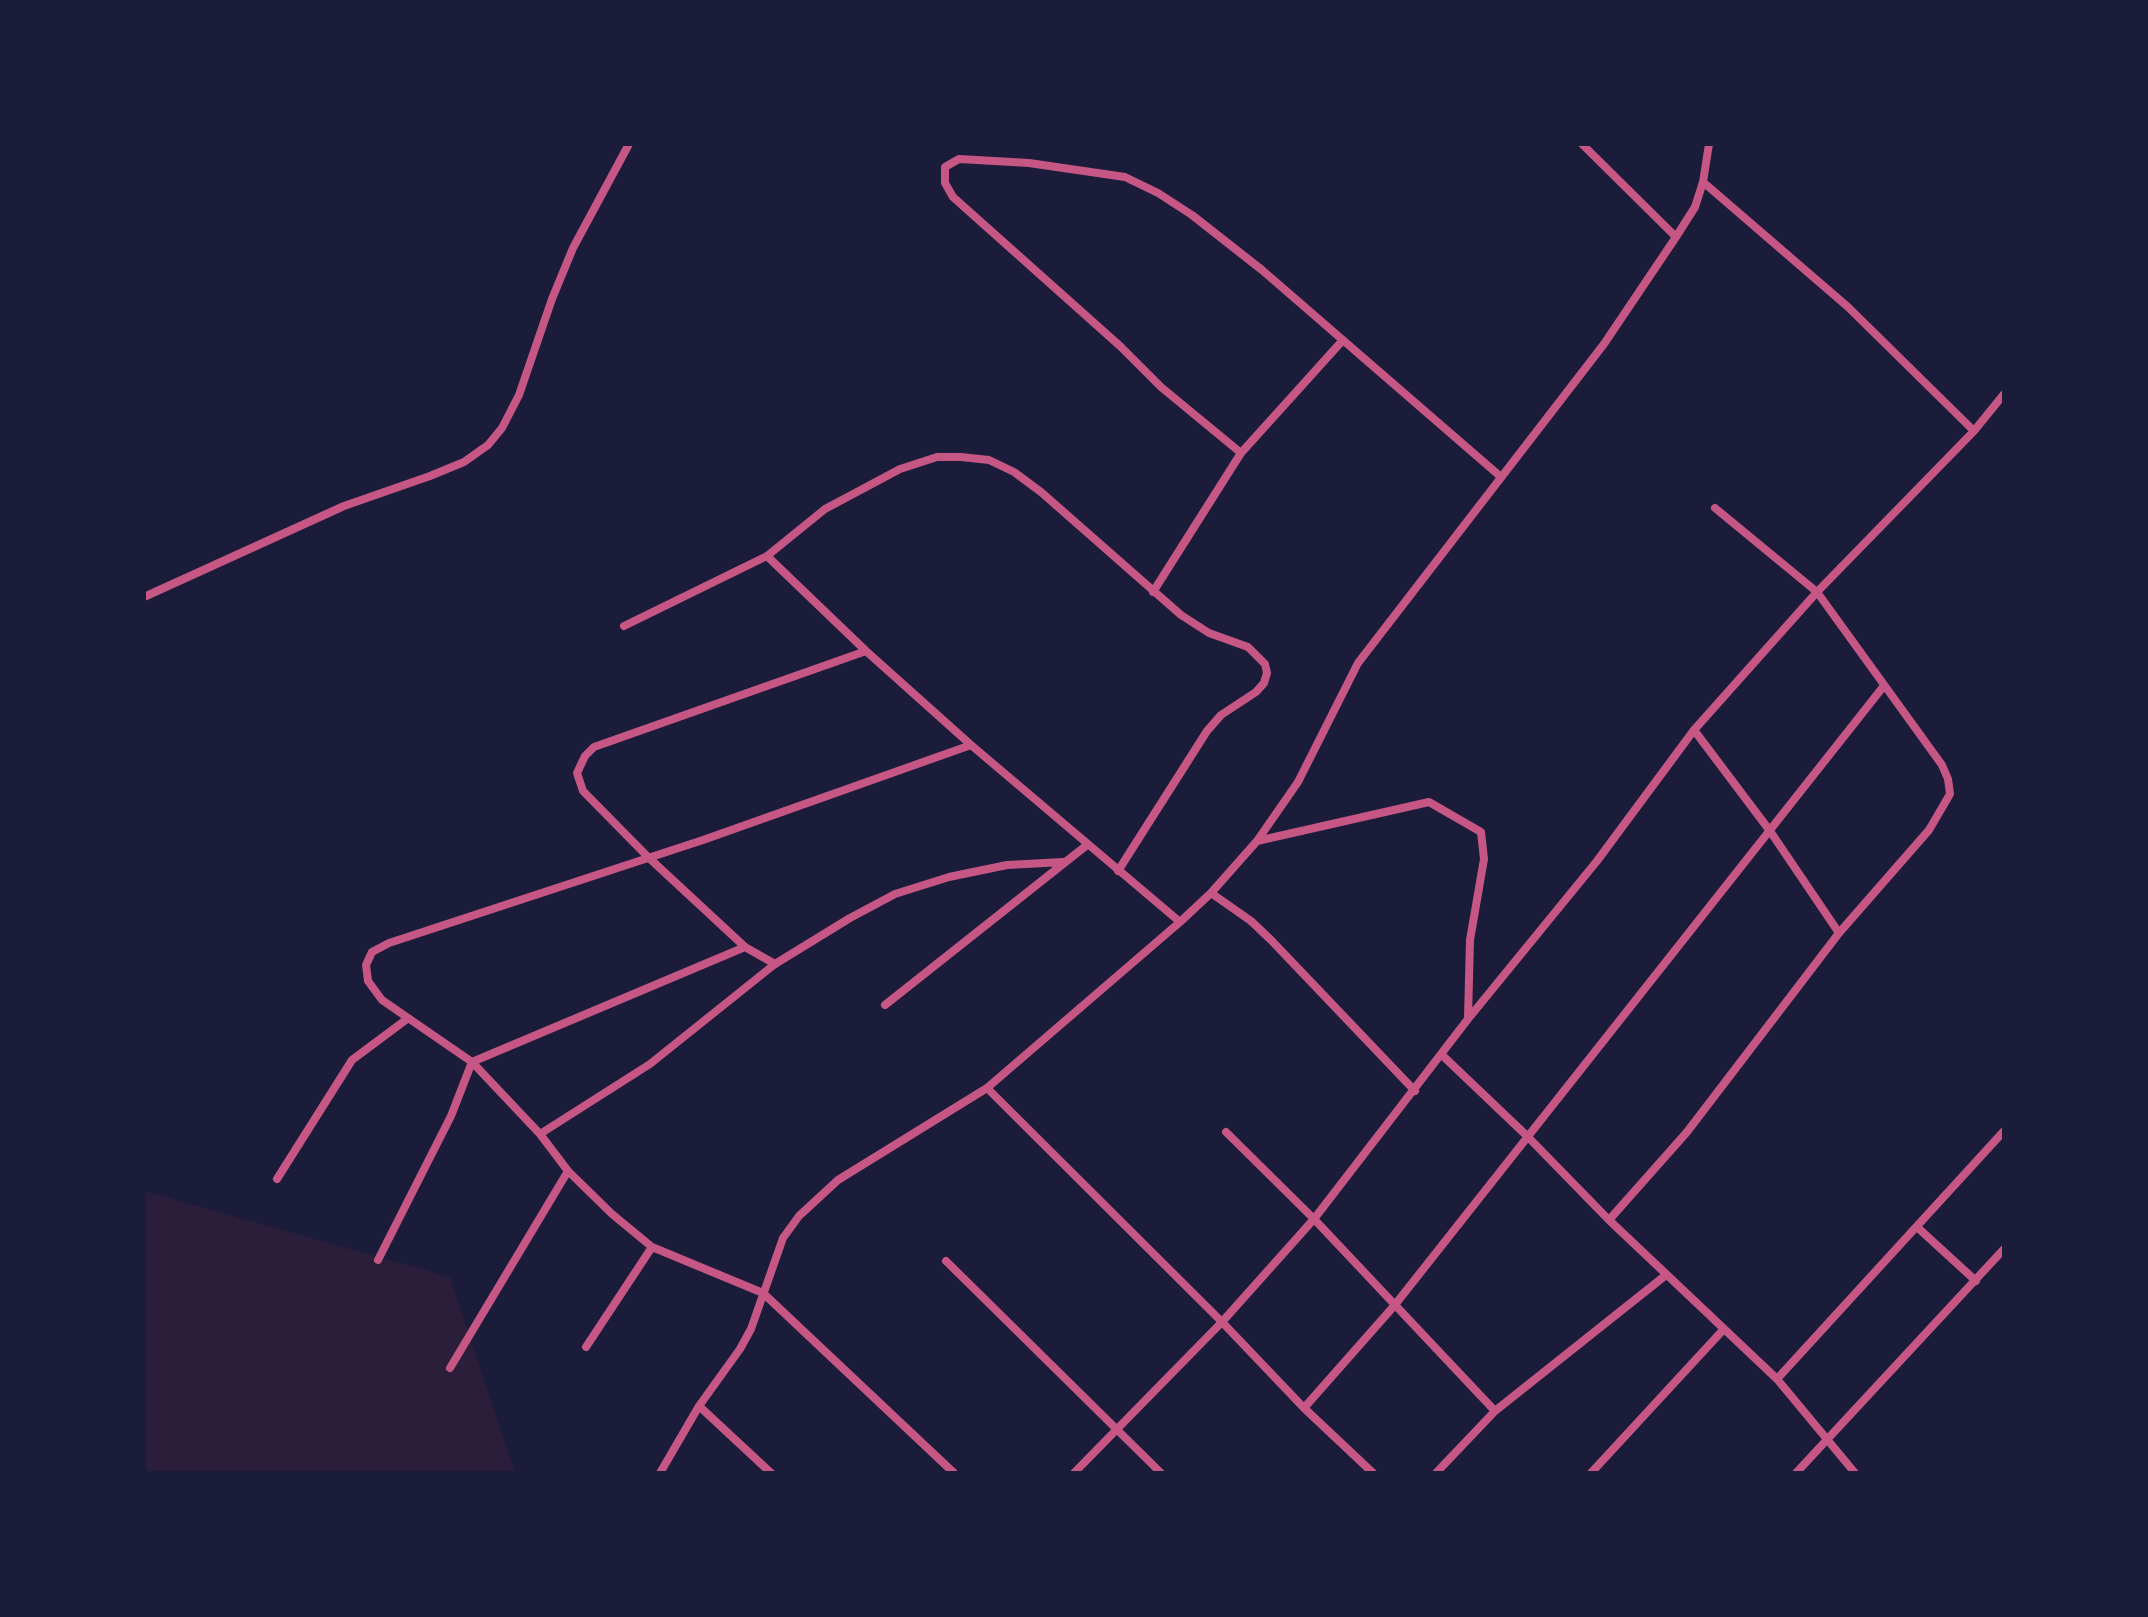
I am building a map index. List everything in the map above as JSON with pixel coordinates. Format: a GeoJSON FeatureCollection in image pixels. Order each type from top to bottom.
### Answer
{"type":"FeatureCollection","features":[{"type":"Feature","properties":{"kind":"street"},"geometry":{"type":"LineString","coordinates":[[144,597],[344,506],[464,462],[488,445],[502,428],[519,395],[573,248],[629,144]]}},
{"type":"Feature","properties":{"kind":"street"},"geometry":{"type":"LineString","coordinates":[[1582,144],[1676,237]]}},
{"type":"Feature","properties":{"kind":"street"},"geometry":{"type":"LineString","coordinates":[[660,1473],[699,1406],[751,1329],[783,1238],[819,1196],[838,1180],[987,1088],[1180,922],[1211,893],[1257,841],[1298,782],[1340,693],[1358,663],[1604,344],[1676,237],[1695,207],[1709,144]]}},
{"type":"Feature","properties":{"kind":"street"},"geometry":{"type":"LineString","coordinates":[[1241,453],[1161,387],[1120,346],[953,197],[945,183],[945,167],[959,159],[1029,163],[1125,177],[1142,185],[1192,215],[1239,252],[1501,477]]}},
{"type":"Feature","properties":{"kind":"street"},"geometry":{"type":"LineString","coordinates":[[1703,182],[1848,307],[1974,431]]}},
{"type":"Feature","properties":{"kind":"street"},"geometry":{"type":"LineString","coordinates":[[1153,592],[1241,453],[1343,340]]}},
{"type":"Feature","properties":{"kind":"street"},"geometry":{"type":"LineString","coordinates":[[1074,1473],[1222,1322],[1314,1219],[1468,1019],[1597,861],[1694,730],[1817,592],[1974,431],[2004,394]]}},
{"type":"Feature","properties":{"kind":"street"},"geometry":{"type":"LineString","coordinates":[[624,626],[767,556],[825,509],[900,469],[937,457],[961,457],[989,460],[1014,472],[1181,615],[1209,633],[1248,647],[1261,657],[1267,673],[1264,683],[1256,692],[1234,705],[1207,731],[1118,871]]}},
{"type":"Feature","properties":{"kind":"street"},"geometry":{"type":"LineString","coordinates":[[1609,1220],[1687,1132],[1839,933],[1929,830],[1950,794],[1942,765],[1817,592],[1715,508]]}},
{"type":"Feature","properties":{"kind":"street"},"geometry":{"type":"LineString","coordinates":[[767,556],[866,651],[971,745],[1180,922]]}},
{"type":"Feature","properties":{"kind":"street"},"geometry":{"type":"LineString","coordinates":[[775,964],[745,947],[648,857],[583,791],[577,773],[585,756],[594,747],[866,651]]}},
{"type":"Feature","properties":{"kind":"street"},"geometry":{"type":"LineString","coordinates":[[1304,1408],[1394,1306],[1883,687]]}},
{"type":"Feature","properties":{"kind":"street"},"geometry":{"type":"LineString","coordinates":[[1694,730],[1770,831],[1839,933]]}},
{"type":"Feature","properties":{"kind":"street"},"geometry":{"type":"LineString","coordinates":[[954,1473],[763,1293],[652,1247],[612,1214],[568,1171],[540,1134],[472,1062],[382,1000],[368,981],[366,965],[372,952],[389,943],[971,745]]}},
{"type":"Feature","properties":{"kind":"street"},"geometry":{"type":"LineString","coordinates":[[1257,841],[1429,802],[1481,832],[1484,859],[1470,940],[1468,1019]]}},
{"type":"Feature","properties":{"kind":"street"},"geometry":{"type":"LineString","coordinates":[[885,1005],[1087,845]]}},
{"type":"Feature","properties":{"kind":"street"},"geometry":{"type":"LineString","coordinates":[[540,1134],[650,1064],[775,964],[895,894],[949,877],[1007,865],[1063,862]]}},
{"type":"Feature","properties":{"kind":"street"},"geometry":{"type":"LineString","coordinates":[[1211,893],[1251,921],[1271,940],[1415,1091]]}},
{"type":"Feature","properties":{"kind":"street"},"geometry":{"type":"LineString","coordinates":[[378,1260],[451,1116],[472,1062],[745,947]]}},
{"type":"Feature","properties":{"kind":"street"},"geometry":{"type":"LineString","coordinates":[[277,1179],[352,1060],[407,1019]]}},
{"type":"Feature","properties":{"kind":"street"},"geometry":{"type":"LineString","coordinates":[[1442,1055],[1609,1220],[1777,1379],[1855,1473]]}},
{"type":"Feature","properties":{"kind":"street"},"geometry":{"type":"LineString","coordinates":[[987,1088],[1304,1408],[1373,1473]]}},
{"type":"Feature","properties":{"kind":"street"},"geometry":{"type":"LineString","coordinates":[[1777,1379],[2004,1131]]}},
{"type":"Feature","properties":{"kind":"street"},"geometry":{"type":"LineString","coordinates":[[1226,1132],[1314,1219],[1495,1411]]}},
{"type":"Feature","properties":{"kind":"street"},"geometry":{"type":"LineString","coordinates":[[450,1368],[568,1171]]}},
{"type":"Feature","properties":{"kind":"street"},"geometry":{"type":"LineString","coordinates":[[1917,1227],[1976,1281]]}},
{"type":"Feature","properties":{"kind":"street"},"geometry":{"type":"LineString","coordinates":[[586,1347],[652,1247]]}},
{"type":"Feature","properties":{"kind":"street"},"geometry":{"type":"LineString","coordinates":[[1796,1473],[2004,1249]]}},
{"type":"Feature","properties":{"kind":"street"},"geometry":{"type":"LineString","coordinates":[[946,1261],[1161,1473]]}},
{"type":"Feature","properties":{"kind":"street"},"geometry":{"type":"LineString","coordinates":[[1436,1473],[1495,1411],[1666,1275]]}},
{"type":"Feature","properties":{"kind":"street"},"geometry":{"type":"LineString","coordinates":[[1591,1473],[1723,1330]]}},
{"type":"Feature","properties":{"kind":"street"},"geometry":{"type":"LineString","coordinates":[[699,1406],[771,1473]]}},
{"type":"Feature","properties":{"kind":"shaded area"},"geometry":{"type":"Polygon","coordinates":[[[144,1191],[450,1277],[515,1473],[144,1473],[144,1191]]]}}]}
